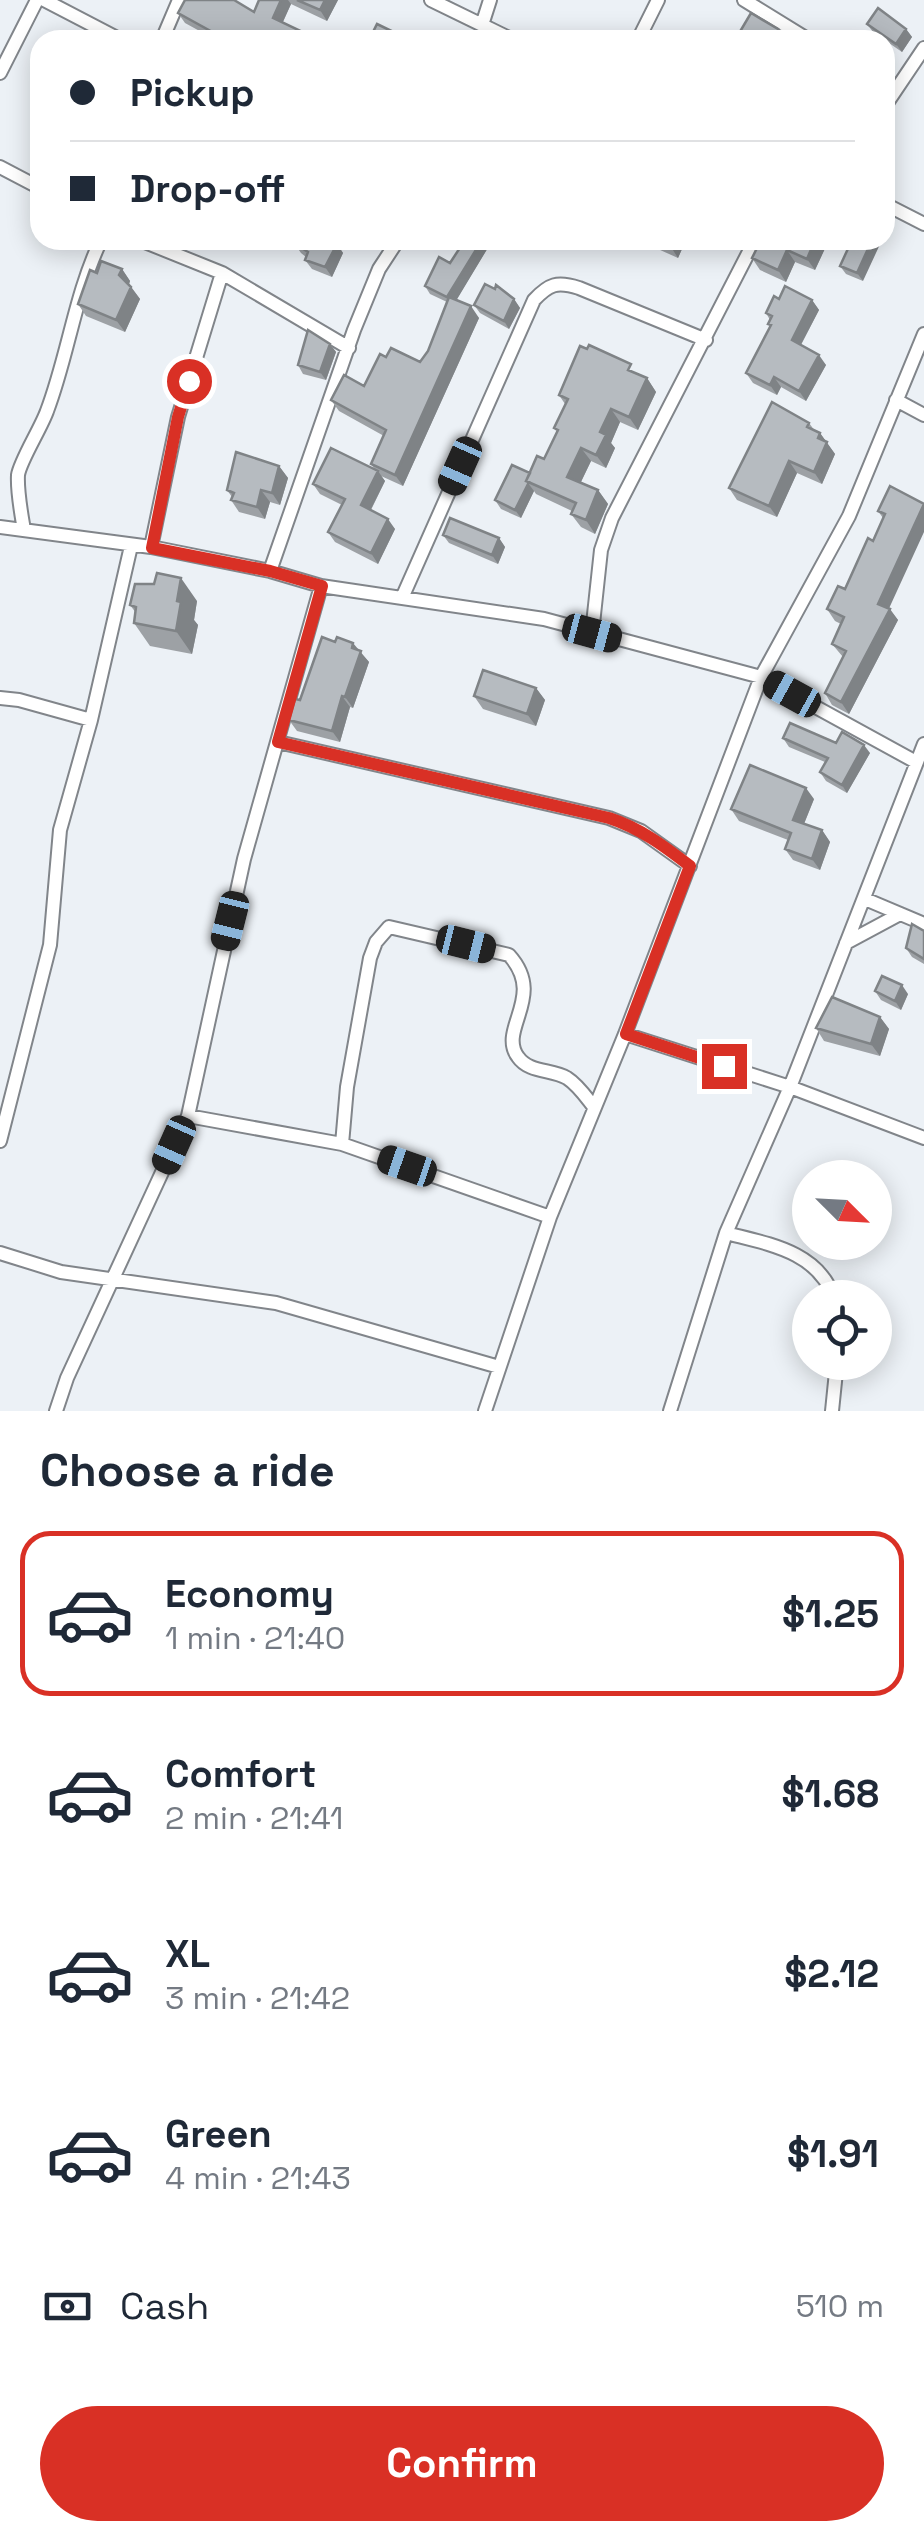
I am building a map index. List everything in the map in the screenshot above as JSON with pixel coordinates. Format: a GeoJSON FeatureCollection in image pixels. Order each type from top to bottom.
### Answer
{"type":"FeatureCollection","features":[{"type":"Feature","properties":{"kind":"street"},"geometry":{"type":"LineString","coordinates":[[0,73],[40,0],[102,30]]}},
{"type":"Feature","properties":{"kind":"street"},"geometry":{"type":"LineString","coordinates":[[166,30],[179,0]]}},
{"type":"Feature","properties":{"kind":"street"},"geometry":{"type":"LineString","coordinates":[[431,0],[492,30]]}},
{"type":"Feature","properties":{"kind":"street"},"geometry":{"type":"LineString","coordinates":[[482,25],[490,0]]}},
{"type":"Feature","properties":{"kind":"street"},"geometry":{"type":"LineString","coordinates":[[643,30],[658,0]]}},
{"type":"Feature","properties":{"kind":"street"},"geometry":{"type":"LineString","coordinates":[[744,0],[793,30]]}},
{"type":"Feature","properties":{"kind":"street"},"geometry":{"type":"LineString","coordinates":[[895,84],[924,48]]}},
{"type":"Feature","properties":{"kind":"street"},"geometry":{"type":"LineString","coordinates":[[0,167],[30,183]]}},
{"type":"Feature","properties":{"kind":"street"},"geometry":{"type":"LineString","coordinates":[[895,209],[924,224]]}},
{"type":"Feature","properties":{"kind":"street"},"geometry":{"type":"LineString","coordinates":[[24,530],[18,477],[21,465],[48,409],[73,315],[97,250]]}},
{"type":"Feature","properties":{"kind":"street"},"geometry":{"type":"LineString","coordinates":[[164,250],[222,274],[348,348]]}},
{"type":"Feature","properties":{"kind":"street"},"geometry":{"type":"LineString","coordinates":[[270,571],[348,348],[380,269],[392,250]]}},
{"type":"Feature","properties":{"kind":"street"},"geometry":{"type":"LineString","coordinates":[[592,633],[601,550],[612,518],[750,250]]}},
{"type":"Feature","properties":{"kind":"street"},"geometry":{"type":"LineString","coordinates":[[152,548],[178,417],[222,274]]}},
{"type":"Feature","properties":{"kind":"street"},"geometry":{"type":"LineString","coordinates":[[402,598],[534,300],[548,285],[561,282],[579,288],[706,340]]}},
{"type":"Feature","properties":{"kind":"street"},"geometry":{"type":"LineString","coordinates":[[485,1411],[550,1216],[626,1034],[760,677],[849,516],[922,346]]}},
{"type":"Feature","properties":{"kind":"street"},"geometry":{"type":"LineString","coordinates":[[896,400],[924,415]]}},
{"type":"Feature","properties":{"kind":"street"},"geometry":{"type":"LineString","coordinates":[[0,527],[152,548],[270,571],[322,586],[544,619],[760,677],[916,762]]}},
{"type":"Feature","properties":{"kind":"street"},"geometry":{"type":"LineString","coordinates":[[0,1140],[3,1114],[50,945],[60,830],[91,720],[131,546]]}},
{"type":"Feature","properties":{"kind":"street"},"geometry":{"type":"LineString","coordinates":[[56,1411],[111,1280],[188,1116],[240,877],[322,586]]}},
{"type":"Feature","properties":{"kind":"street"},"geometry":{"type":"LineString","coordinates":[[0,698],[91,720]]}},
{"type":"Feature","properties":{"kind":"street"},"geometry":{"type":"LineString","coordinates":[[278,742],[609,818],[641,830],[690,866]]}},
{"type":"Feature","properties":{"kind":"street"},"geometry":{"type":"LineString","coordinates":[[670,1411],[726,1233],[790,1087],[865,898],[896,807],[924,744]]}},
{"type":"Feature","properties":{"kind":"street"},"geometry":{"type":"LineString","coordinates":[[865,898],[924,924]]}},
{"type":"Feature","properties":{"kind":"street"},"geometry":{"type":"LineString","coordinates":[[846,943],[900,914]]}},
{"type":"Feature","properties":{"kind":"street"},"geometry":{"type":"LineString","coordinates":[[342,1144],[347,1086],[370,958],[376,942],[389,927],[509,955],[525,982],[514,1034],[515,1052],[528,1066],[568,1079],[594,1107]]}},
{"type":"Feature","properties":{"kind":"street"},"geometry":{"type":"LineString","coordinates":[[626,1034],[790,1087],[924,1138]]}},
{"type":"Feature","properties":{"kind":"street"},"geometry":{"type":"LineString","coordinates":[[188,1116],[342,1144],[550,1216]]}},
{"type":"Feature","properties":{"kind":"street"},"geometry":{"type":"LineString","coordinates":[[726,1233],[770,1244],[806,1260],[827,1280]]}},
{"type":"Feature","properties":{"kind":"street"},"geometry":{"type":"LineString","coordinates":[[0,1253],[62,1272],[276,1303],[499,1367]]}},
{"type":"Feature","properties":{"kind":"street"},"geometry":{"type":"LineString","coordinates":[[832,1411],[835,1380]]}},
{"type":"Feature","properties":{"kind":"building"},"geometry":{"type":"Polygon","coordinates":[[[185,0],[234,0],[254,12],[259,0],[281,0],[273,18],[298,30],[209,30],[178,13],[185,0]]]}},
{"type":"Feature","properties":{"kind":"building"},"geometry":{"type":"Polygon","coordinates":[[[297,0],[325,0],[320,10],[297,0]]]}},
{"type":"Feature","properties":{"kind":"building"},"geometry":{"type":"Polygon","coordinates":[[[878,8],[906,29],[896,44],[895,30],[876,30],[867,24],[878,8]]]}},
{"type":"Feature","properties":{"kind":"building"},"geometry":{"type":"Polygon","coordinates":[[[751,13],[778,29],[777,30],[741,30],[751,13]]]}},
{"type":"Feature","properties":{"kind":"building"},"geometry":{"type":"Polygon","coordinates":[[[305,250],[334,250],[325,267],[305,260],[308,252],[305,250]]]}},
{"type":"Feature","properties":{"kind":"building"},"geometry":{"type":"Polygon","coordinates":[[[458,250],[476,250],[447,297],[425,286],[439,257],[450,263],[458,250]]]}},
{"type":"Feature","properties":{"kind":"building"},"geometry":{"type":"Polygon","coordinates":[[[756,250],[787,250],[778,270],[752,258],[756,250]]]}},
{"type":"Feature","properties":{"kind":"building"},"geometry":{"type":"Polygon","coordinates":[[[787,250],[811,250],[807,259],[787,250]]]}},
{"type":"Feature","properties":{"kind":"building"},"geometry":{"type":"Polygon","coordinates":[[[847,250],[867,250],[857,273],[840,266],[847,250]]]}},
{"type":"Feature","properties":{"kind":"building"},"geometry":{"type":"Polygon","coordinates":[[[101,261],[122,269],[119,275],[131,287],[116,320],[78,304],[90,270],[97,273],[101,261]]]}},
{"type":"Feature","properties":{"kind":"building"},"geometry":{"type":"Polygon","coordinates":[[[485,284],[495,289],[496,285],[514,299],[504,321],[474,305],[485,284]]]}},
{"type":"Feature","properties":{"kind":"building"},"geometry":{"type":"Polygon","coordinates":[[[785,286],[812,300],[792,340],[819,355],[799,391],[774,377],[770,385],[746,373],[771,325],[768,324],[772,316],[766,313],[774,296],[779,299],[785,286]]]}},
{"type":"Feature","properties":{"kind":"building"},"geometry":{"type":"Polygon","coordinates":[[[449,297],[471,306],[395,475],[371,464],[386,430],[331,400],[344,375],[364,386],[380,354],[386,357],[391,348],[420,362],[449,297]]]}},
{"type":"Feature","properties":{"kind":"building"},"geometry":{"type":"Polygon","coordinates":[[[308,330],[330,344],[320,372],[298,365],[308,330]]]}},
{"type":"Feature","properties":{"kind":"building"},"geometry":{"type":"Polygon","coordinates":[[[589,345],[631,364],[628,370],[647,378],[629,417],[611,409],[600,432],[606,435],[596,455],[581,448],[567,477],[598,490],[586,520],[571,514],[576,503],[526,481],[537,456],[544,459],[558,430],[554,428],[568,399],[559,395],[580,346],[587,349],[589,345]]]}},
{"type":"Feature","properties":{"kind":"building"},"geometry":{"type":"Polygon","coordinates":[[[772,402],[809,423],[807,427],[827,442],[814,472],[789,461],[769,506],[729,488],[772,402]]]}},
{"type":"Feature","properties":{"kind":"building"},"geometry":{"type":"Polygon","coordinates":[[[331,448],[378,471],[361,505],[388,519],[371,553],[328,532],[345,499],[313,484],[331,448]]]}},
{"type":"Feature","properties":{"kind":"building"},"geometry":{"type":"Polygon","coordinates":[[[236,452],[279,466],[272,493],[261,490],[257,507],[231,500],[234,493],[227,490],[236,452]]]}},
{"type":"Feature","properties":{"kind":"building"},"geometry":{"type":"Polygon","coordinates":[[[512,465],[530,473],[515,510],[495,500],[512,465]]]}},
{"type":"Feature","properties":{"kind":"building"},"geometry":{"type":"Polygon","coordinates":[[[890,486],[924,504],[878,604],[890,609],[841,702],[825,693],[846,651],[832,644],[844,617],[827,609],[838,586],[845,589],[868,538],[873,541],[885,514],[878,511],[890,486]]]}},
{"type":"Feature","properties":{"kind":"building"},"geometry":{"type":"Polygon","coordinates":[[[450,518],[499,538],[492,555],[443,535],[450,518]]]}},
{"type":"Feature","properties":{"kind":"building"},"geometry":{"type":"Polygon","coordinates":[[[157,573],[181,578],[176,631],[134,623],[136,607],[130,605],[135,584],[154,584],[157,573]]]}},
{"type":"Feature","properties":{"kind":"building"},"geometry":{"type":"Polygon","coordinates":[[[322,637],[335,642],[337,637],[361,651],[332,731],[289,720],[322,637]]]}},
{"type":"Feature","properties":{"kind":"building"},"geometry":{"type":"Polygon","coordinates":[[[483,670],[536,688],[527,714],[474,696],[483,670]]]}},
{"type":"Feature","properties":{"kind":"building"},"geometry":{"type":"Polygon","coordinates":[[[790,723],[836,743],[842,732],[864,745],[842,785],[820,772],[828,758],[783,738],[790,723]]]}},
{"type":"Feature","properties":{"kind":"building"},"geometry":{"type":"Polygon","coordinates":[[[750,765],[806,788],[793,820],[822,830],[812,859],[785,849],[791,833],[731,809],[750,765]]]}},
{"type":"Feature","properties":{"kind":"building"},"geometry":{"type":"Polygon","coordinates":[[[912,924],[924,931],[924,959],[906,948],[912,924]]]}},
{"type":"Feature","properties":{"kind":"building"},"geometry":{"type":"Polygon","coordinates":[[[882,976],[902,985],[895,1001],[875,991],[882,976]]]}},
{"type":"Feature","properties":{"kind":"building"},"geometry":{"type":"Polygon","coordinates":[[[832,997],[880,1017],[871,1044],[816,1028],[832,997]]]}},
{"type":"Feature","properties":{"kind":"route"},"geometry":{"type":"LineString","coordinates":[[189,381],[152,548],[270,571],[322,586],[278,742],[609,818],[641,830],[659,842],[690,866],[626,1034],[724,1066]]}}]}
